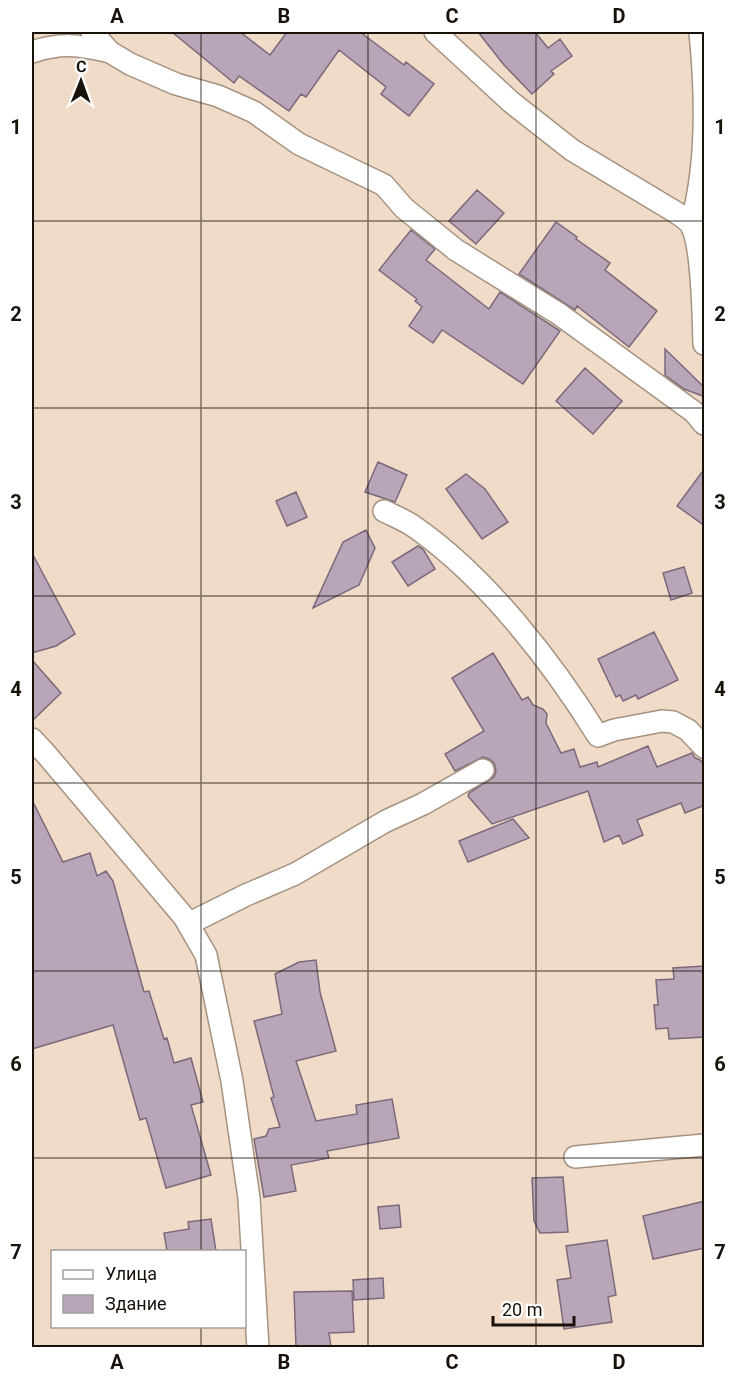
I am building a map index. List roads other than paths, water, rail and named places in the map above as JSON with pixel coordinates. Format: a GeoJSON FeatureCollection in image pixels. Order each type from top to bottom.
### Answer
{"type":"FeatureCollection","features":[{"type":"Feature","properties":{"kind":"street"},"geometry":{"type":"LineString","coordinates":[[92,32],[110,51],[130,64],[176,84],[218,96],[254,112],[299,144],[384,184],[404,208],[456,250],[559,314],[694,412],[705,424]]}},
{"type":"Feature","properties":{"kind":"street"},"geometry":{"type":"LineString","coordinates":[[435,32],[511,102],[572,150],[691,224]]}},
{"type":"Feature","properties":{"kind":"street"},"geometry":{"type":"LineString","coordinates":[[700,32],[703,95],[701,170],[697,202],[691,224],[698,255],[705,344]]}},
{"type":"Feature","properties":{"kind":"street"},"geometry":{"type":"LineString","coordinates":[[32,52],[57,45],[75,44],[110,51]]}},
{"type":"Feature","properties":{"kind":"street"},"geometry":{"type":"LineString","coordinates":[[384,511],[415,527],[474,576],[527,637],[579,705],[598,736],[614,730],[662,721],[673,722],[688,730],[705,747]]}},
{"type":"Feature","properties":{"kind":"street"},"geometry":{"type":"LineString","coordinates":[[32,739],[188,924],[206,955],[232,1081],[249,1198],[258,1347]]}},
{"type":"Feature","properties":{"kind":"street"},"geometry":{"type":"LineString","coordinates":[[188,924],[295,874],[386,821],[423,804],[483,770]]}},
{"type":"Feature","properties":{"kind":"street"},"geometry":{"type":"LineString","coordinates":[[575,1157],[705,1145]]}}]}
